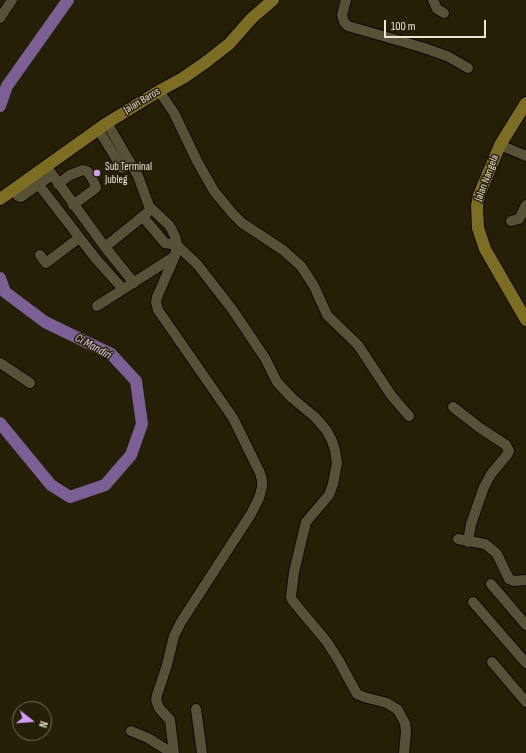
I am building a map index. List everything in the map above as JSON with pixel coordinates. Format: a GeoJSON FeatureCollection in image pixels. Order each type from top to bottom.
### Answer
{"type":"FeatureCollection","features":[{"type":"Feature","properties":{"kind":"main road","name":"Jalan Baros"},"geometry":{"type":"LineString","coordinates":[[6,195],[49,171],[102,126],[183,78],[222,50],[252,18],[273,0]]}},
{"type":"Feature","properties":{"kind":"main road","name":"Jalan Nangela"},"geometry":{"type":"LineString","coordinates":[[526,103],[500,145],[479,195],[476,206],[478,228],[485,248],[526,320]]}},
{"type":"Feature","properties":{"kind":"street"},"geometry":{"type":"LineString","coordinates":[[0,18],[12,0]]}},
{"type":"Feature","properties":{"kind":"street"},"geometry":{"type":"LineString","coordinates":[[346,0],[343,10],[343,19],[348,26],[447,56],[468,68]]}},
{"type":"Feature","properties":{"kind":"street"},"geometry":{"type":"LineString","coordinates":[[433,0],[437,9],[444,13]]}},
{"type":"Feature","properties":{"kind":"street"},"geometry":{"type":"LineString","coordinates":[[159,91],[174,114],[197,161],[214,191],[242,223],[283,250],[300,266],[314,286],[327,314],[358,345],[391,395],[410,416]]}},
{"type":"Feature","properties":{"kind":"street"},"geometry":{"type":"LineString","coordinates":[[102,126],[122,168]]}},
{"type":"Feature","properties":{"kind":"street"},"geometry":{"type":"LineString","coordinates":[[102,126],[138,176],[151,210],[172,230],[176,239],[177,245],[175,256],[159,291],[156,302],[157,308],[233,418],[260,473],[262,487],[259,498],[251,514],[181,622],[174,636],[156,700],[159,708],[170,720],[173,753]]}},
{"type":"Feature","properties":{"kind":"street"},"geometry":{"type":"LineString","coordinates":[[500,145],[526,156]]}},
{"type":"Feature","properties":{"kind":"street"},"geometry":{"type":"LineString","coordinates":[[58,184],[70,175],[82,170],[87,171],[96,188],[73,205]]}},
{"type":"Feature","properties":{"kind":"street"},"geometry":{"type":"LineString","coordinates":[[49,171],[73,205],[134,283]]}},
{"type":"Feature","properties":{"kind":"street"},"geometry":{"type":"LineString","coordinates":[[35,180],[79,238],[123,290]]}},
{"type":"Feature","properties":{"kind":"street"},"geometry":{"type":"LineString","coordinates":[[511,221],[519,220],[526,205]]}},
{"type":"Feature","properties":{"kind":"street"},"geometry":{"type":"LineString","coordinates":[[105,247],[151,210]]}},
{"type":"Feature","properties":{"kind":"street"},"geometry":{"type":"LineString","coordinates":[[143,216],[165,243],[177,245],[197,264],[232,309],[265,358],[277,382],[292,398],[316,416],[332,441],[337,463],[333,484],[329,495],[306,522],[294,572],[291,597],[327,642],[357,694],[387,703],[398,710],[405,723],[406,732],[404,753]]}},
{"type":"Feature","properties":{"kind":"street"},"geometry":{"type":"LineString","coordinates":[[40,255],[46,263],[79,238]]}},
{"type":"Feature","properties":{"kind":"street"},"geometry":{"type":"LineString","coordinates":[[97,306],[175,256]]}},
{"type":"Feature","properties":{"kind":"street"},"geometry":{"type":"LineString","coordinates":[[0,363],[30,383]]}},
{"type":"Feature","properties":{"kind":"street"},"geometry":{"type":"LineString","coordinates":[[453,407],[480,428],[506,445],[509,449],[507,456],[491,474],[484,487],[469,532],[468,542]]}},
{"type":"Feature","properties":{"kind":"street"},"geometry":{"type":"LineString","coordinates":[[458,539],[485,544],[495,551],[509,579],[514,581],[526,580]]}},
{"type":"Feature","properties":{"kind":"street"},"geometry":{"type":"LineString","coordinates":[[491,584],[526,625]]}},
{"type":"Feature","properties":{"kind":"street"},"geometry":{"type":"LineString","coordinates":[[473,602],[526,663]]}},
{"type":"Feature","properties":{"kind":"street"},"geometry":{"type":"LineString","coordinates":[[492,662],[526,702]]}},
{"type":"Feature","properties":{"kind":"street"},"geometry":{"type":"LineString","coordinates":[[196,709],[202,753]]}},
{"type":"Feature","properties":{"kind":"street"},"geometry":{"type":"LineString","coordinates":[[131,731],[148,738],[173,753]]}},
{"type":"Feature","properties":{"kind":"waterway","name":"Ci Mandiri"},"geometry":{"type":"LineString","coordinates":[[0,106],[7,86],[68,0]]}},
{"type":"Feature","properties":{"kind":"waterway","name":"Ci Mandiri"},"geometry":{"type":"LineString","coordinates":[[0,278],[5,292],[45,322],[111,354],[136,381],[142,424],[131,455],[105,485],[70,497],[51,485],[0,423]]}},
{"type":"Feature","properties":{"kind":"place","name":"Sub Terminal Jubleg"},"geometry":{"type":"Point","coordinates":[97,173]}}]}
